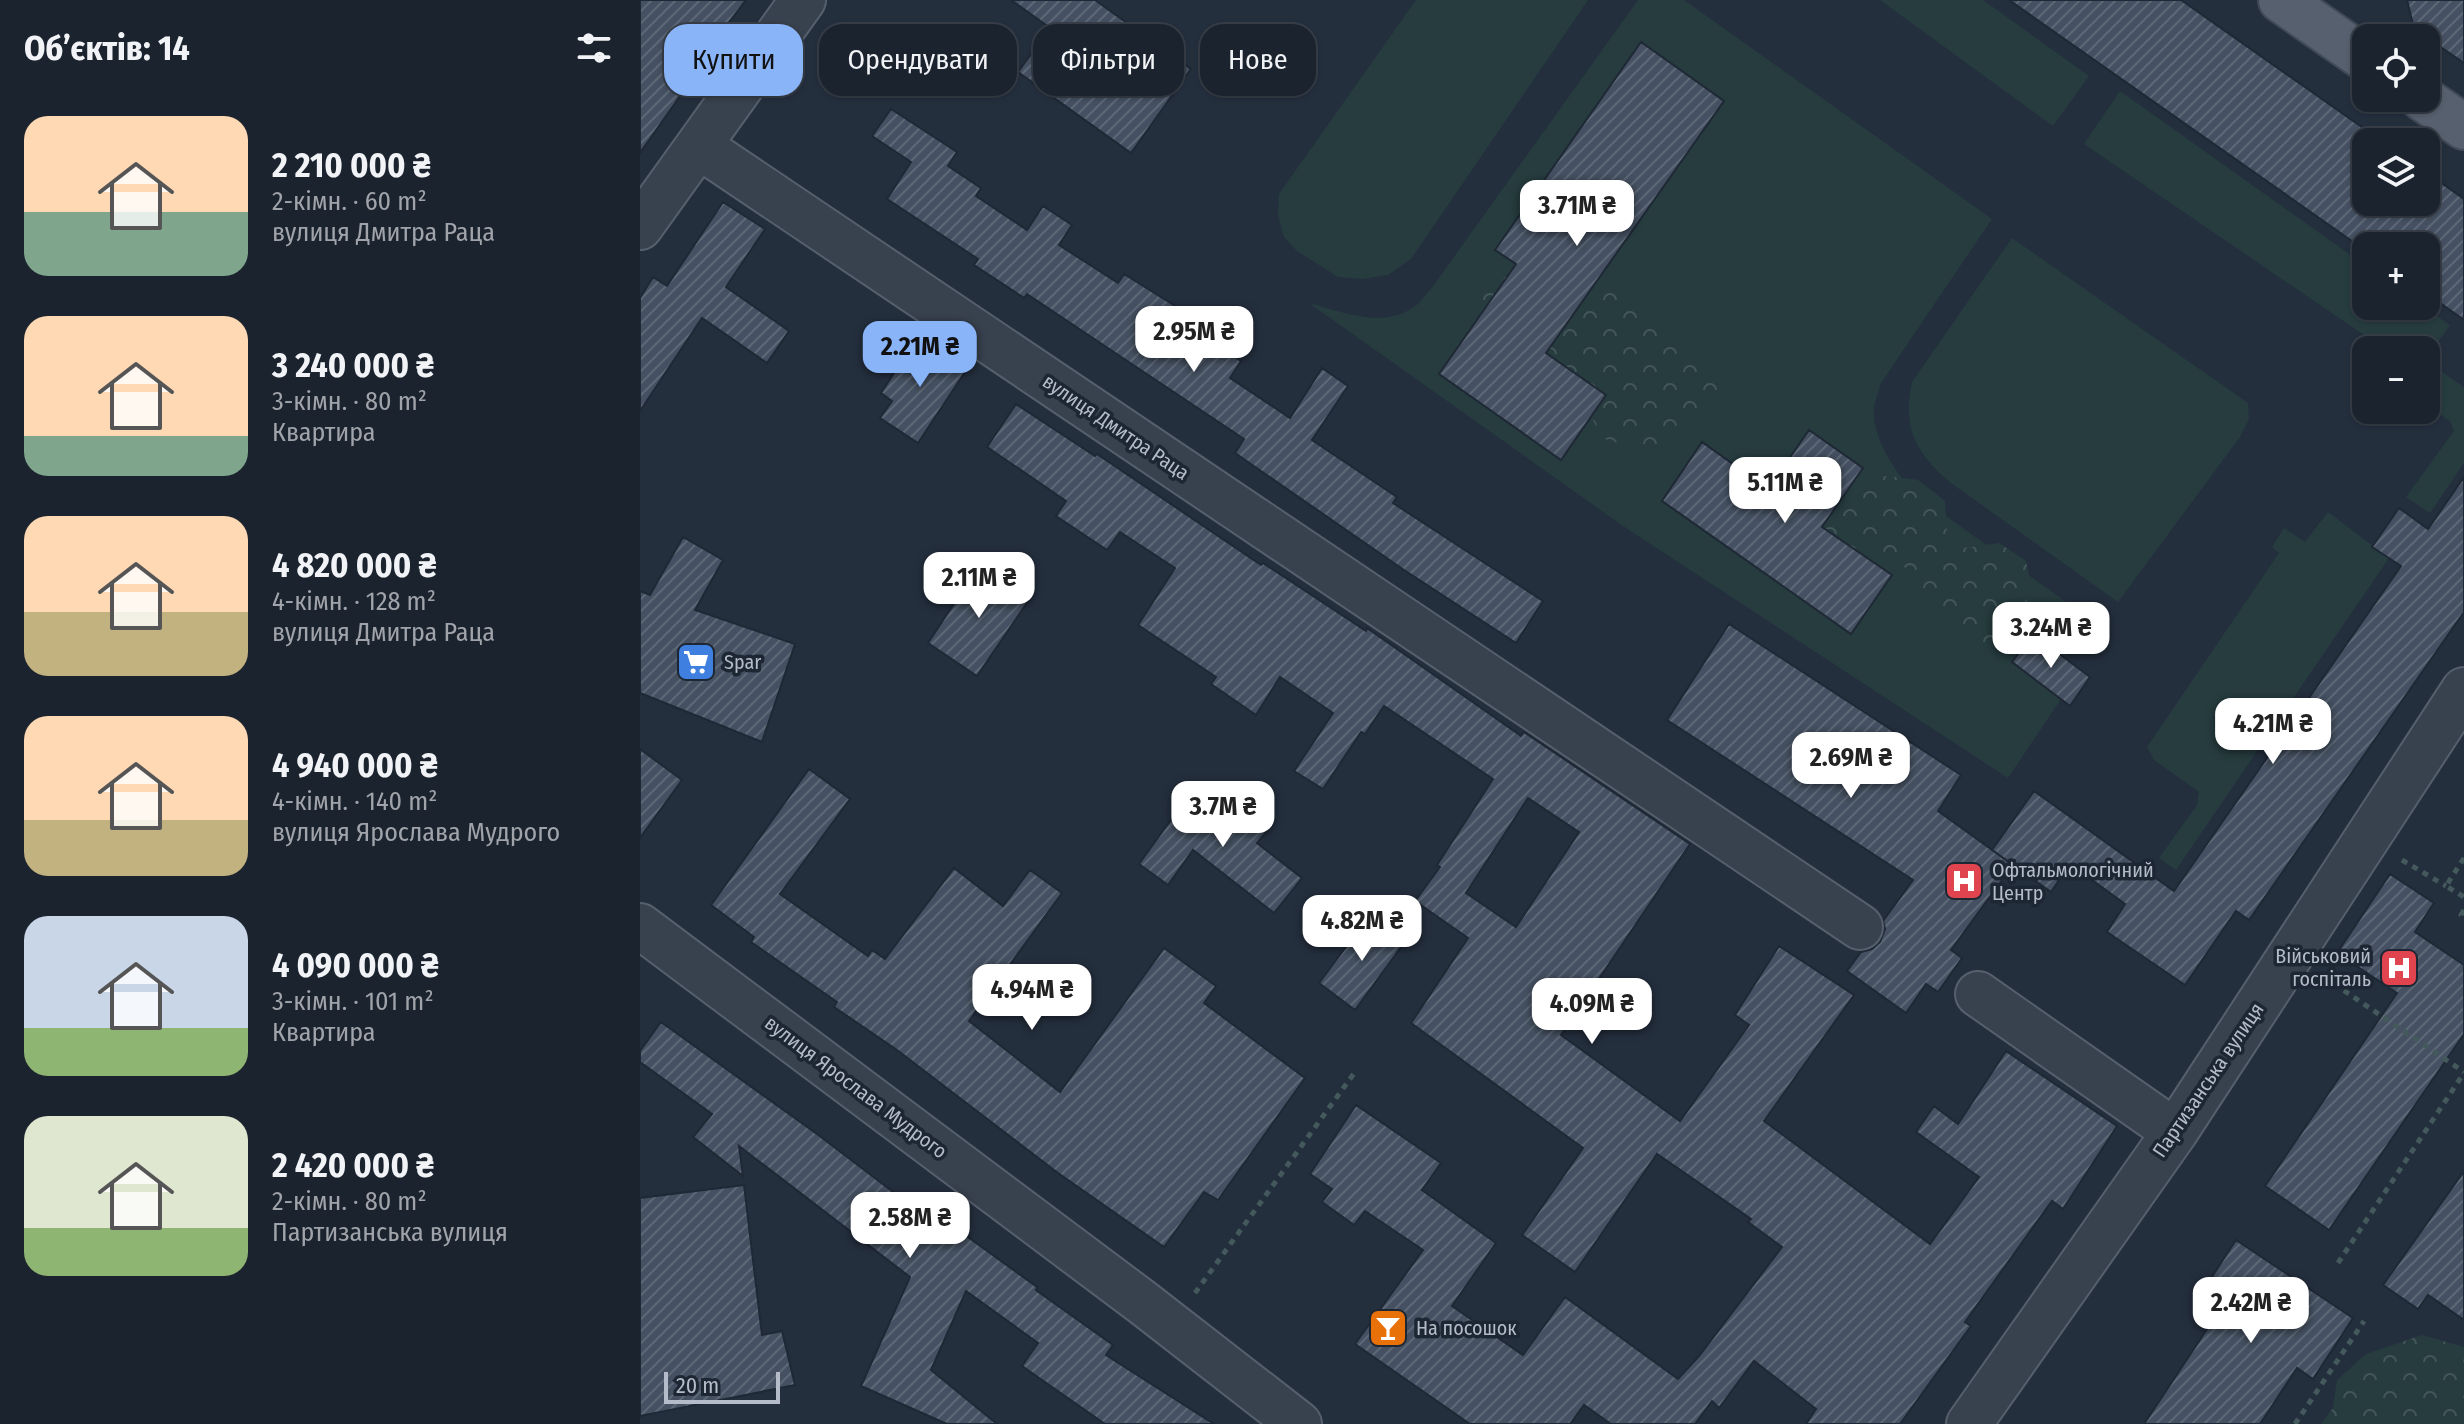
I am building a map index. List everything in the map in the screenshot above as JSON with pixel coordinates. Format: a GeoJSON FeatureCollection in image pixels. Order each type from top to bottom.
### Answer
{"type":"FeatureCollection","features":[{"type":"Feature","properties":{"kind":"main road"},"geometry":{"type":"LineString","coordinates":[[2293,3],[2352,48]]}},
{"type":"Feature","properties":{"kind":"main road"},"geometry":{"type":"LineString","coordinates":[[2440,110],[2464,127]]}},
{"type":"Feature","properties":{"kind":"street"},"geometry":{"type":"LineString","coordinates":[[640,227],[803,0]]}},
{"type":"Feature","properties":{"kind":"street","name":"вулиця Дмитра Раца"},"geometry":{"type":"LineString","coordinates":[[699,146],[1860,927]]}},
{"type":"Feature","properties":{"kind":"street","name":"Партизанська вулиця"},"geometry":{"type":"LineString","coordinates":[[1969,1424],[2175,1132],[2464,690]]}},
{"type":"Feature","properties":{"kind":"street","name":"вулиця Ярослава Мудрого"},"geometry":{"type":"LineString","coordinates":[[640,926],[1299,1424]]}},
{"type":"Feature","properties":{"kind":"street"},"geometry":{"type":"LineString","coordinates":[[1978,994],[2175,1132]]}},
{"type":"Feature","properties":{"kind":"path"},"geometry":{"type":"LineString","coordinates":[[2393,854],[2464,897]]}},
{"type":"Feature","properties":{"kind":"path"},"geometry":{"type":"LineString","coordinates":[[2446,886],[2464,858]]}},
{"type":"Feature","properties":{"kind":"path"},"geometry":{"type":"LineString","coordinates":[[2464,910],[2461,915],[2464,918]]}},
{"type":"Feature","properties":{"kind":"path"},"geometry":{"type":"LineString","coordinates":[[2314,970],[2464,1073],[2338,1263]]}},
{"type":"Feature","properties":{"kind":"path"},"geometry":{"type":"LineString","coordinates":[[1192,1297],[1355,1072]]}},
{"type":"Feature","properties":{"kind":"path"},"geometry":{"type":"LineString","coordinates":[[2295,1424],[2364,1321]]}},
{"type":"Feature","properties":{"kind":"green space"},"geometry":{"type":"Polygon","coordinates":[[[1416,0],[1588,0],[1411,259],[1388,275],[1363,279],[1338,277],[1297,251],[1284,237],[1278,216],[1279,194],[1416,0]]]}},
{"type":"Feature","properties":{"kind":"green space"},"geometry":{"type":"Polygon","coordinates":[[[1638,0],[1684,0],[1992,219],[1881,383],[1874,420],[1892,465],[1914,493],[2076,609],[2083,624],[2064,658],[2033,634],[2012,662],[2061,699],[2008,778],[1623,526],[1309,303],[1376,318],[1402,314],[1416,305],[1431,289],[1638,0]]]}},
{"type":"Feature","properties":{"kind":"green space"},"geometry":{"type":"Polygon","coordinates":[[[1880,0],[1983,0],[2089,76],[2053,126],[1880,0]]]}},
{"type":"Feature","properties":{"kind":"green space"},"geometry":{"type":"Polygon","coordinates":[[[2120,91],[2352,256],[2352,320],[2440,318],[2450,325],[2440,339],[2440,336],[2365,336],[2084,144],[2120,91]]]}},
{"type":"Feature","properties":{"kind":"green space"},"geometry":{"type":"Polygon","coordinates":[[[2012,238],[2248,403],[2249,419],[2240,437],[2118,602],[1951,483],[1921,450],[1911,427],[1909,399],[1912,382],[2012,238]]]}},
{"type":"Feature","properties":{"kind":"green space"},"geometry":{"type":"Polygon","coordinates":[[[1518,266],[1578,308],[1592,290],[1619,292],[1653,312],[1667,337],[1712,364],[1721,388],[1697,424],[1675,447],[1650,459],[1632,455],[1616,442],[1604,439],[1591,417],[1606,395],[1484,309],[1478,291],[1496,273],[1518,266]]]}},
{"type":"Feature","properties":{"kind":"green space"},"geometry":{"type":"Polygon","coordinates":[[[2440,371],[2464,387],[2464,463],[2430,513],[2406,497],[2454,431],[2450,421],[2440,414],[2440,371]]]}},
{"type":"Feature","properties":{"kind":"green space"},"geometry":{"type":"Polygon","coordinates":[[[1887,476],[1918,480],[1945,501],[1947,534],[1964,548],[1999,543],[2026,561],[2032,589],[2013,635],[1985,647],[1955,635],[1897,558],[1868,544],[1854,549],[1822,527],[1855,480],[1887,476]]]}},
{"type":"Feature","properties":{"kind":"green space"},"geometry":{"type":"Polygon","coordinates":[[[2328,512],[2389,558],[2176,870],[2159,858],[2197,805],[2199,792],[2154,760],[2147,747],[2279,553],[2272,547],[2284,528],[2305,542],[2328,512]]]}},
{"type":"Feature","properties":{"kind":"green space"},"geometry":{"type":"Polygon","coordinates":[[[2422,1335],[2464,1347],[2464,1424],[2321,1424],[2333,1408],[2337,1380],[2366,1354],[2422,1335]]]}},
{"type":"Feature","properties":{"kind":"building"},"geometry":{"type":"Polygon","coordinates":[[[640,0],[746,0],[728,24],[664,24],[664,96],[680,96],[640,153],[640,0]]]}},
{"type":"Feature","properties":{"kind":"building"},"geometry":{"type":"Polygon","coordinates":[[[1011,0],[1095,0],[1128,24],[1044,24],[1011,0]]]}},
{"type":"Feature","properties":{"kind":"building"},"geometry":{"type":"Polygon","coordinates":[[[2009,0],[2181,0],[2363,128],[2352,128],[2352,216],[2440,216],[2440,182],[2464,199],[2464,320],[2440,303],[2440,232],[2352,232],[2352,241],[2009,0]]]}},
{"type":"Feature","properties":{"kind":"building"},"geometry":{"type":"Polygon","coordinates":[[[2407,0],[2464,0],[2464,63],[2440,47],[2440,24],[2413,24],[2407,0]]]}},
{"type":"Feature","properties":{"kind":"building"},"geometry":{"type":"Polygon","coordinates":[[[1641,42],[1724,101],[1546,353],[1606,395],[1561,460],[1439,374],[1516,264],[1495,250],[1641,42]]]}},
{"type":"Feature","properties":{"kind":"building"},"geometry":{"type":"Polygon","coordinates":[[[1033,51],[1033,83],[1018,72],[1033,51]]]}},
{"type":"Feature","properties":{"kind":"building"},"geometry":{"type":"Polygon","coordinates":[[[1184,64],[1191,69],[1184,79],[1184,64]]]}},
{"type":"Feature","properties":{"kind":"building"},"geometry":{"type":"Polygon","coordinates":[[[1051,96],[1172,96],[1131,153],[1051,96]]]}},
{"type":"Feature","properties":{"kind":"building"},"geometry":{"type":"Polygon","coordinates":[[[891,109],[957,152],[948,166],[981,188],[976,196],[1027,230],[1043,206],[1072,225],[1059,245],[1118,283],[1124,274],[1225,337],[1219,346],[1241,361],[1230,378],[1290,418],[1322,368],[1348,386],[1312,440],[1397,497],[1393,503],[1543,601],[1516,643],[1235,453],[1244,439],[1027,294],[1024,298],[974,265],[978,259],[887,199],[911,162],[872,136],[891,109]]]}},
{"type":"Feature","properties":{"kind":"building"},"geometry":{"type":"Polygon","coordinates":[[[723,202],[765,229],[726,287],[789,331],[767,363],[702,318],[640,411],[640,298],[653,277],[667,286],[723,202]]]}},
{"type":"Feature","properties":{"kind":"building"},"geometry":{"type":"Polygon","coordinates":[[[918,336],[967,369],[918,443],[880,418],[892,401],[881,393],[918,336]]]}},
{"type":"Feature","properties":{"kind":"building"},"geometry":{"type":"Polygon","coordinates":[[[1016,404],[1095,456],[1097,454],[1261,565],[1263,563],[1366,631],[1367,628],[1521,736],[1524,732],[1690,844],[1561,1035],[1680,1121],[1749,1025],[1735,1015],[1779,946],[1854,995],[1764,1121],[1930,1244],[1979,1177],[1916,1132],[1934,1106],[1958,1124],[2006,1051],[2117,1126],[2063,1209],[2052,1201],[1965,1322],[1971,1326],[1900,1424],[1806,1424],[1816,1409],[1754,1361],[1719,1408],[1712,1401],[1695,1424],[1611,1424],[1584,1405],[1570,1424],[1470,1424],[1355,1344],[1423,1250],[1365,1211],[1354,1225],[1322,1202],[1332,1189],[1310,1174],[1356,1105],[1441,1163],[1422,1190],[1496,1243],[1452,1306],[1523,1355],[1565,1297],[1678,1379],[1782,1247],[1748,1222],[1751,1219],[1657,1154],[1575,1272],[1522,1235],[1583,1148],[1411,1023],[1468,938],[1415,901],[1440,867],[1437,865],[1493,779],[1384,706],[1365,734],[1361,732],[1323,789],[1294,771],[1333,713],[1280,677],[1256,715],[1211,684],[1216,677],[1138,625],[1175,568],[1120,532],[1107,550],[1056,516],[1066,501],[987,447],[1016,404]],[[1528,798],[1466,893],[1516,927],[1579,832],[1528,798]]]}},
{"type":"Feature","properties":{"kind":"building"},"geometry":{"type":"Polygon","coordinates":[[[1809,430],[1863,468],[1822,527],[1892,575],[1851,634],[1662,501],[1702,442],[1768,489],[1809,430]]]}},
{"type":"Feature","properties":{"kind":"building"},"geometry":{"type":"Polygon","coordinates":[[[2464,477],[2464,612],[2249,920],[2236,911],[2185,985],[2107,932],[2125,904],[2070,864],[2051,892],[1992,850],[2034,791],[2174,891],[2401,566],[2372,547],[2399,508],[2428,529],[2464,477]]]}},
{"type":"Feature","properties":{"kind":"building"},"geometry":{"type":"Polygon","coordinates":[[[683,537],[723,560],[695,610],[795,644],[762,742],[640,693],[640,591],[650,595],[683,537]]]}},
{"type":"Feature","properties":{"kind":"building"},"geometry":{"type":"Polygon","coordinates":[[[981,563],[1031,597],[977,676],[928,643],[981,563]]]}},
{"type":"Feature","properties":{"kind":"building"},"geometry":{"type":"Polygon","coordinates":[[[1729,624],[1961,775],[1938,811],[2013,865],[1951,950],[1962,958],[1938,992],[1926,984],[1906,1013],[1847,971],[1861,952],[1872,949],[1880,942],[1885,929],[1883,921],[1913,880],[1667,720],[1729,624]]]}},
{"type":"Feature","properties":{"kind":"building"},"geometry":{"type":"Polygon","coordinates":[[[2033,634],[2090,677],[2070,706],[2012,662],[2033,634]]]}},
{"type":"Feature","properties":{"kind":"building"},"geometry":{"type":"Polygon","coordinates":[[[640,749],[682,780],[640,838],[640,749]]]}},
{"type":"Feature","properties":{"kind":"building"},"geometry":{"type":"Polygon","coordinates":[[[809,769],[850,799],[780,894],[868,956],[872,950],[885,959],[954,868],[1003,906],[1030,870],[1062,893],[969,1021],[1060,1092],[1164,948],[1216,986],[1204,1003],[1305,1078],[1218,1200],[1204,1192],[1164,1247],[1058,1173],[897,1050],[834,1007],[837,1002],[751,942],[754,937],[711,905],[809,769]]]}},
{"type":"Feature","properties":{"kind":"building"},"geometry":{"type":"Polygon","coordinates":[[[1229,790],[1272,825],[1257,843],[1302,878],[1274,913],[1193,850],[1168,885],[1139,864],[1186,799],[1198,808],[1204,802],[1213,809],[1229,790]]]}},
{"type":"Feature","properties":{"kind":"building"},"geometry":{"type":"Polygon","coordinates":[[[2390,874],[2434,903],[2415,932],[2464,965],[2464,1034],[2329,1230],[2265,1186],[2397,993],[2337,953],[2390,874]]]}},
{"type":"Feature","properties":{"kind":"building"},"geometry":{"type":"Polygon","coordinates":[[[1369,916],[1404,943],[1355,1010],[1319,983],[1369,916]]]}},
{"type":"Feature","properties":{"kind":"building"},"geometry":{"type":"Polygon","coordinates":[[[661,1022],[938,1226],[943,1219],[1037,1287],[1036,1290],[1113,1345],[1106,1355],[1214,1424],[1105,1424],[1022,1366],[1038,1343],[966,1291],[931,1370],[997,1424],[947,1424],[861,1386],[910,1277],[739,1146],[743,1176],[693,1137],[712,1114],[640,1062],[640,1051],[661,1022]]]}},
{"type":"Feature","properties":{"kind":"building"},"geometry":{"type":"Polygon","coordinates":[[[2464,1171],[2464,1320],[2428,1295],[2418,1309],[2383,1285],[2464,1171]]]}},
{"type":"Feature","properties":{"kind":"building"},"geometry":{"type":"Polygon","coordinates":[[[744,1185],[762,1335],[782,1331],[795,1385],[640,1416],[640,1198],[744,1185]]]}},
{"type":"Feature","properties":{"kind":"building"},"geometry":{"type":"Polygon","coordinates":[[[2236,1240],[2353,1318],[2313,1379],[2297,1368],[2260,1424],[2144,1424],[2221,1308],[2200,1295],[2236,1240]]]}},
{"type":"Feature","properties":{"kind":"place","name":"Spar"},"geometry":{"type":"Point","coordinates":[696,662]}},
{"type":"Feature","properties":{"kind":"place","name":"Офтальмологічний Центр"},"geometry":{"type":"Point","coordinates":[1964,881]}},
{"type":"Feature","properties":{"kind":"place","name":"Військовий госпіталь"},"geometry":{"type":"Point","coordinates":[2399,968]}},
{"type":"Feature","properties":{"kind":"place","name":"На посошок"},"geometry":{"type":"Point","coordinates":[1388,1328]}}]}
